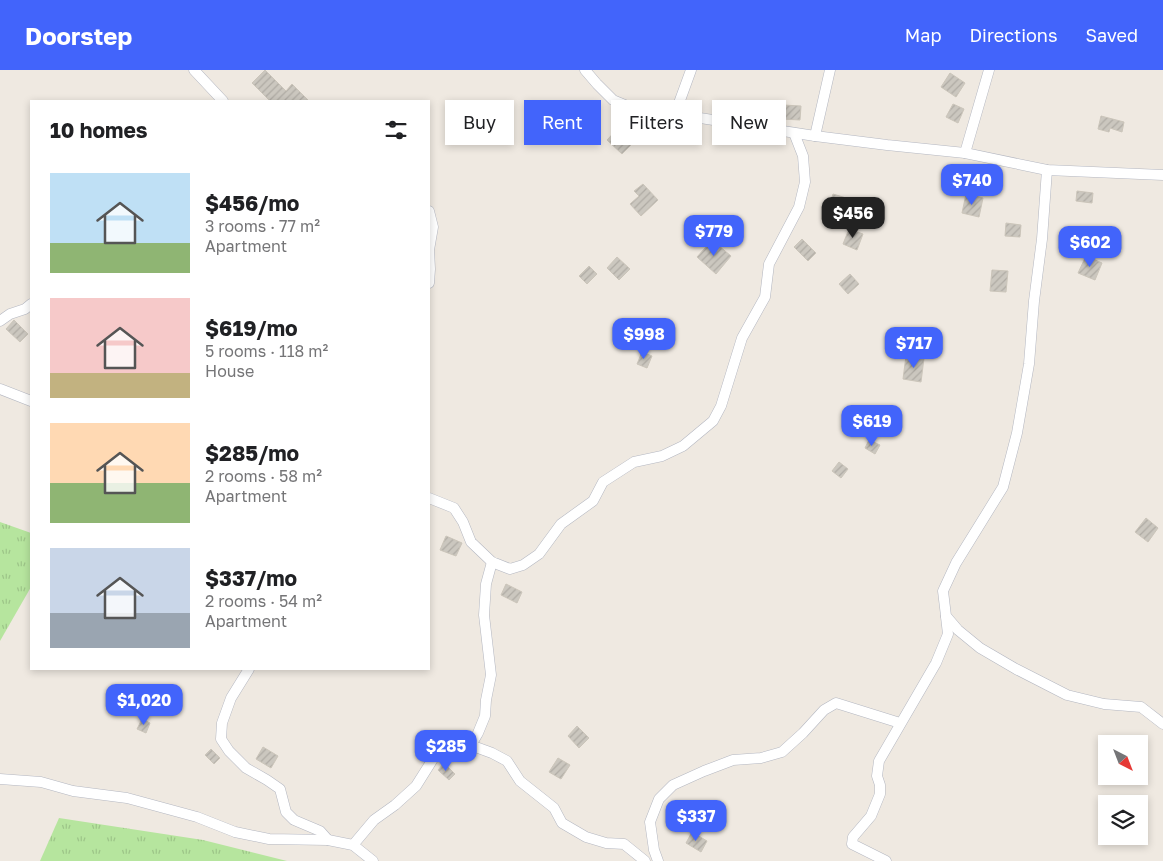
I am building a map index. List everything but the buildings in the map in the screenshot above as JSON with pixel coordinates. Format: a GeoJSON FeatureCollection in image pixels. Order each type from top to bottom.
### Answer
{"type":"FeatureCollection","features":[{"type":"Feature","properties":{"kind":"street"},"geometry":{"type":"LineString","coordinates":[[194,70],[222,100]]}},
{"type":"Feature","properties":{"kind":"street"},"geometry":{"type":"LineString","coordinates":[[585,70],[613,100]]}},
{"type":"Feature","properties":{"kind":"street"},"geometry":{"type":"LineString","coordinates":[[680,100],[691,70]]}},
{"type":"Feature","properties":{"kind":"street"},"geometry":{"type":"LineString","coordinates":[[815,136],[830,70]]}},
{"type":"Feature","properties":{"kind":"street"},"geometry":{"type":"LineString","coordinates":[[965,153],[989,70]]}},
{"type":"Feature","properties":{"kind":"street"},"geometry":{"type":"LineString","coordinates":[[211,89],[211,100]]}},
{"type":"Feature","properties":{"kind":"street"},"geometry":{"type":"LineString","coordinates":[[702,118],[815,136],[965,153],[1047,170],[1163,175]]}},
{"type":"Feature","properties":{"kind":"street"},"geometry":{"type":"LineString","coordinates":[[430,498],[454,508],[463,522],[471,542],[492,562],[510,569],[523,565],[539,554],[562,524],[593,500],[603,482],[634,462],[662,456],[683,446],[713,420],[721,406],[742,338],[765,297],[769,264],[799,207],[805,182],[804,156],[794,133]]}},
{"type":"Feature","properties":{"kind":"street"},"geometry":{"type":"LineString","coordinates":[[886,861],[852,844],[853,838],[871,816],[880,794],[877,776],[879,760],[936,663],[948,634],[943,591],[956,562],[1003,487],[1017,433],[1029,364],[1047,170]]}},
{"type":"Feature","properties":{"kind":"street"},"geometry":{"type":"LineString","coordinates":[[430,215],[433,226],[430,244]]}},
{"type":"Feature","properties":{"kind":"street"},"geometry":{"type":"LineString","coordinates":[[0,321],[30,305]]}},
{"type":"Feature","properties":{"kind":"street"},"geometry":{"type":"LineString","coordinates":[[0,389],[30,401]]}},
{"type":"Feature","properties":{"kind":"street"},"geometry":{"type":"LineString","coordinates":[[471,745],[485,716],[486,700],[492,674],[484,615],[486,584],[492,562]]}},
{"type":"Feature","properties":{"kind":"street"},"geometry":{"type":"LineString","coordinates":[[946,616],[958,630],[980,648],[1067,695],[1104,704],[1141,707],[1163,724]]}},
{"type":"Feature","properties":{"kind":"street"},"geometry":{"type":"LineString","coordinates":[[248,670],[231,698],[222,723],[221,739],[228,751],[246,768],[280,789],[286,812],[294,820],[320,831],[328,840]]}},
{"type":"Feature","properties":{"kind":"street"},"geometry":{"type":"LineString","coordinates":[[658,861],[654,850],[650,822],[659,799],[673,785],[733,760],[761,758],[782,752],[824,710],[836,703],[900,724]]}},
{"type":"Feature","properties":{"kind":"street"},"geometry":{"type":"LineString","coordinates":[[353,845],[374,820],[395,805],[416,786],[438,751],[450,743],[462,742],[492,753],[507,761],[520,781],[554,808],[562,823],[586,837],[606,843],[624,844],[645,861]]}},
{"type":"Feature","properties":{"kind":"street"},"geometry":{"type":"LineString","coordinates":[[0,779],[41,782],[73,791],[127,798],[196,817],[235,832],[269,839],[328,840],[353,845],[373,861]]}},
{"type":"Feature","properties":{"kind":"green space"},"geometry":{"type":"Polygon","coordinates":[[[0,522],[30,533],[30,589],[0,641],[0,522]]]}},
{"type":"Feature","properties":{"kind":"green space"},"geometry":{"type":"Polygon","coordinates":[[[59,818],[203,840],[287,861],[40,861],[59,818]]]}}]}
